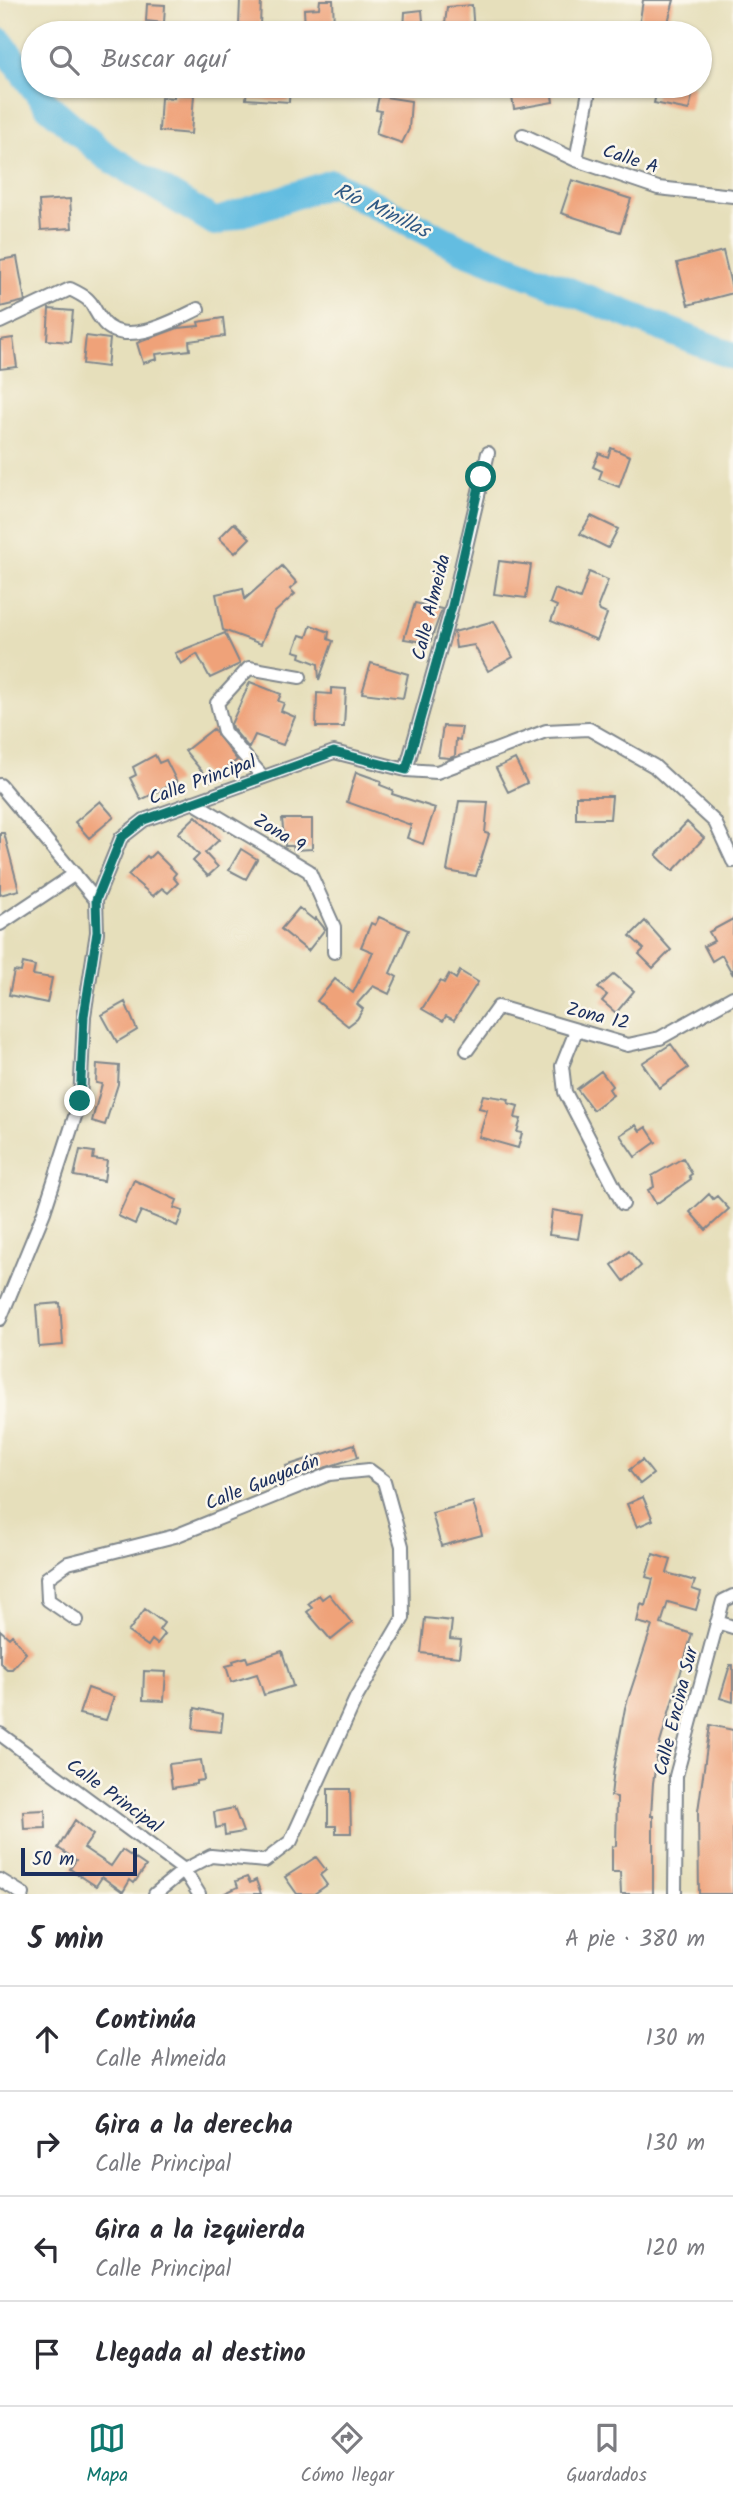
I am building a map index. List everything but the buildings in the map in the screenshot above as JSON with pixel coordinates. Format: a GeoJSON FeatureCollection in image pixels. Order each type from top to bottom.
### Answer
{"type":"FeatureCollection","features":[{"type":"Feature","properties":{"kind":"street"},"geometry":{"type":"LineString","coordinates":[[576,160],[588,98]]}},
{"type":"Feature","properties":{"kind":"street","name":"Calle A"},"geometry":{"type":"LineString","coordinates":[[523,135],[576,160],[658,188],[733,196]]}},
{"type":"Feature","properties":{"kind":"street"},"geometry":{"type":"LineString","coordinates":[[0,322],[70,289],[91,299],[105,325],[125,334],[146,330],[198,309]]}},
{"type":"Feature","properties":{"kind":"street","name":"Calle Almeida"},"geometry":{"type":"LineString","coordinates":[[406,770],[452,606],[488,453]]}},
{"type":"Feature","properties":{"kind":"street"},"geometry":{"type":"LineString","coordinates":[[263,778],[224,732],[217,704],[249,668],[300,677]]}},
{"type":"Feature","properties":{"kind":"street","name":"Calle Principal"},"geometry":{"type":"LineString","coordinates":[[0,1319],[44,1212],[80,1101],[84,1016],[97,932],[96,900],[121,838],[144,820],[334,752],[406,770],[437,772],[545,731],[589,729],[654,766],[715,822],[733,861]]}},
{"type":"Feature","properties":{"kind":"street"},"geometry":{"type":"LineString","coordinates":[[0,786],[96,900]]}},
{"type":"Feature","properties":{"kind":"street","name":"Zona 9"},"geometry":{"type":"LineString","coordinates":[[193,802],[309,871],[334,927],[334,953]]}},
{"type":"Feature","properties":{"kind":"street"},"geometry":{"type":"LineString","coordinates":[[0,924],[75,874]]}},
{"type":"Feature","properties":{"kind":"street","name":"Zona 12"},"geometry":{"type":"LineString","coordinates":[[467,1050],[498,1007],[628,1045],[660,1038],[733,998]]}},
{"type":"Feature","properties":{"kind":"street"},"geometry":{"type":"LineString","coordinates":[[576,1031],[562,1066],[565,1091],[623,1204]]}},
{"type":"Feature","properties":{"kind":"street","name":"Calle Guayacán"},"geometry":{"type":"LineString","coordinates":[[78,1620],[48,1600],[47,1578],[68,1563],[175,1536],[329,1474],[369,1470],[384,1481],[402,1546],[403,1618],[356,1699],[291,1841],[265,1861],[211,1856],[184,1870]]}},
{"type":"Feature","properties":{"kind":"street","name":"Calle Encina Sur"},"geometry":{"type":"LineString","coordinates":[[675,1894],[676,1776],[723,1601],[733,1596]]}},
{"type":"Feature","properties":{"kind":"street"},"geometry":{"type":"LineString","coordinates":[[717,1622],[733,1627]]}},
{"type":"Feature","properties":{"kind":"street","name":"Calle Principal"},"geometry":{"type":"LineString","coordinates":[[0,1734],[184,1870],[199,1894]]}},
{"type":"Feature","properties":{"kind":"street"},"geometry":{"type":"LineString","coordinates":[[155,1894],[184,1870]]}},
{"type":"Feature","properties":{"kind":"street"},"geometry":{"type":"LineString","coordinates":[[0,1880],[23,1894]]}},
{"type":"Feature","properties":{"kind":"waterway","name":"Río Minillas"},"geometry":{"type":"LineString","coordinates":[[0,42],[21,70]]}},
{"type":"Feature","properties":{"kind":"waterway","name":"Río Minillas"},"geometry":{"type":"LineString","coordinates":[[42,98],[106,156],[215,222],[332,183],[460,248],[733,356]]}},
{"type":"Feature","properties":{"kind":"route"},"geometry":{"type":"LineString","coordinates":[[80,1101],[84,1016],[97,932],[96,900],[121,838],[144,820],[334,752],[406,770],[452,606],[481,477]]}}]}
